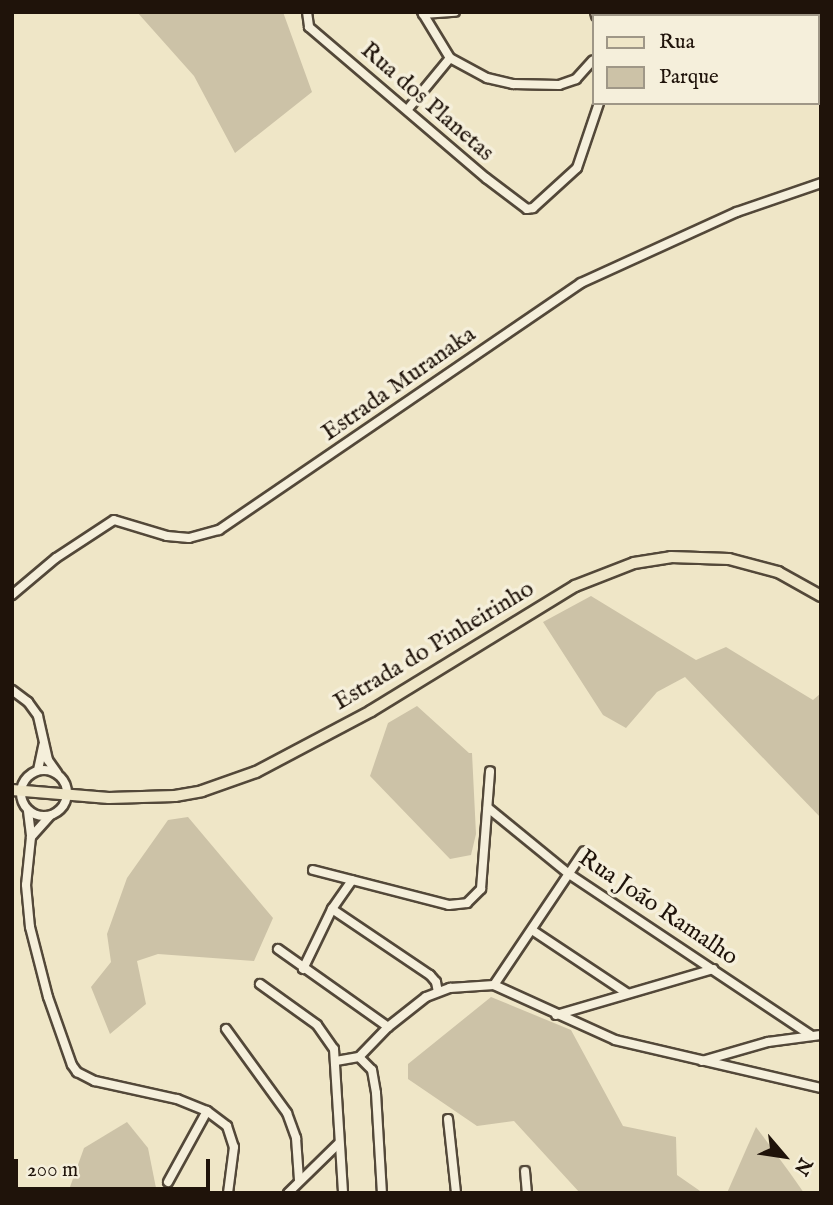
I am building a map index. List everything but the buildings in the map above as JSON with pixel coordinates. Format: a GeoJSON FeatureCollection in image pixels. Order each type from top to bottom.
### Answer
{"type":"FeatureCollection","features":[{"type":"Feature","properties":{"kind":"main road","name":"Estrada do Pinheirinho"},"geometry":{"type":"LineString","coordinates":[[16,790],[138,799],[202,791],[256,772],[284,760],[371,711],[575,586],[617,568],[671,557],[729,559],[778,572],[821,596]]}},
{"type":"Feature","properties":{"kind":"street","name":"Rua dos Planetas"},"geometry":{"type":"LineString","coordinates":[[307,12],[309,27],[521,207],[533,208],[577,168],[598,105]]}},
{"type":"Feature","properties":{"kind":"street"},"geometry":{"type":"LineString","coordinates":[[455,12],[423,13],[450,58],[487,78],[542,86],[567,83],[592,61]]}},
{"type":"Feature","properties":{"kind":"street"},"geometry":{"type":"LineString","coordinates":[[817,12],[821,16]]}},
{"type":"Feature","properties":{"kind":"street"},"geometry":{"type":"LineString","coordinates":[[408,110],[450,58]]}},
{"type":"Feature","properties":{"kind":"street","name":"Estrada Muranaka"},"geometry":{"type":"LineString","coordinates":[[12,595],[107,522],[120,521],[156,535],[190,538],[219,530],[581,283],[737,212],[821,183]]}},
{"type":"Feature","properties":{"kind":"street"},"geometry":{"type":"LineString","coordinates":[[12,690],[28,702],[38,716],[48,760],[63,779],[68,794],[62,808],[50,816],[31,837]]}},
{"type":"Feature","properties":{"kind":"street"},"geometry":{"type":"LineString","coordinates":[[38,770],[43,743]]}},
{"type":"Feature","properties":{"kind":"street"},"geometry":{"type":"LineString","coordinates":[[57,773],[38,770],[26,778],[16,790],[29,811],[31,837],[26,885],[30,927],[55,1023],[72,1065],[87,1078],[151,1091],[207,1111],[227,1126],[232,1135],[234,1159],[228,1193]]}},
{"type":"Feature","properties":{"kind":"street"},"geometry":{"type":"LineString","coordinates":[[313,870],[449,905],[467,903],[481,889],[490,771]]}},
{"type":"Feature","properties":{"kind":"street","name":"Rua João Ramalho"},"geometry":{"type":"LineString","coordinates":[[488,808],[569,874],[810,1035]]}},
{"type":"Feature","properties":{"kind":"street"},"geometry":{"type":"LineString","coordinates":[[29,811],[42,817],[50,816]]}},
{"type":"Feature","properties":{"kind":"street"},"geometry":{"type":"LineString","coordinates":[[494,985],[584,851]]}},
{"type":"Feature","properties":{"kind":"street"},"geometry":{"type":"LineString","coordinates":[[303,969],[332,909],[352,880]]}},
{"type":"Feature","properties":{"kind":"street"},"geometry":{"type":"LineString","coordinates":[[332,909],[430,975],[436,982],[438,992]]}},
{"type":"Feature","properties":{"kind":"street"},"geometry":{"type":"LineString","coordinates":[[532,930],[627,993]]}},
{"type":"Feature","properties":{"kind":"street"},"geometry":{"type":"LineString","coordinates":[[278,949],[388,1027]]}},
{"type":"Feature","properties":{"kind":"street"},"geometry":{"type":"LineString","coordinates":[[556,1015],[713,969]]}},
{"type":"Feature","properties":{"kind":"street"},"geometry":{"type":"LineString","coordinates":[[260,984],[324,1032],[336,1061],[343,1193]]}},
{"type":"Feature","properties":{"kind":"street"},"geometry":{"type":"LineString","coordinates":[[336,1061],[359,1056],[388,1027],[438,992],[494,985],[615,1040],[699,1062],[821,1088]]}},
{"type":"Feature","properties":{"kind":"street"},"geometry":{"type":"LineString","coordinates":[[226,1030],[287,1113],[296,1139],[299,1180]]}},
{"type":"Feature","properties":{"kind":"street"},"geometry":{"type":"LineString","coordinates":[[699,1062],[768,1042],[821,1035]]}},
{"type":"Feature","properties":{"kind":"street"},"geometry":{"type":"LineString","coordinates":[[359,1056],[369,1065],[374,1079],[382,1193]]}},
{"type":"Feature","properties":{"kind":"street"},"geometry":{"type":"LineString","coordinates":[[167,1182],[207,1111]]}},
{"type":"Feature","properties":{"kind":"street"},"geometry":{"type":"LineString","coordinates":[[448,1119],[456,1193]]}},
{"type":"Feature","properties":{"kind":"street"},"geometry":{"type":"LineString","coordinates":[[288,1193],[339,1143]]}},
{"type":"Feature","properties":{"kind":"street"},"geometry":{"type":"LineString","coordinates":[[525,1171],[527,1193]]}},
{"type":"Feature","properties":{"kind":"green space"},"geometry":{"type":"Polygon","coordinates":[[[137,12],[283,12],[312,92],[235,153],[194,76],[137,12]]]}},
{"type":"Feature","properties":{"kind":"green space"},"geometry":{"type":"Polygon","coordinates":[[[591,596],[696,660],[726,647],[813,700],[821,693],[821,818],[685,677],[657,692],[626,728],[603,715],[543,622],[591,596]]]}},
{"type":"Feature","properties":{"kind":"green space"},"geometry":{"type":"Polygon","coordinates":[[[417,706],[472,753],[476,834],[471,855],[450,859],[370,776],[388,723],[417,706]]]}},
{"type":"Feature","properties":{"kind":"green space"},"geometry":{"type":"Polygon","coordinates":[[[188,817],[273,918],[254,961],[158,954],[137,961],[146,1004],[110,1034],[91,987],[111,962],[107,934],[127,878],[168,820],[188,817]]]}},
{"type":"Feature","properties":{"kind":"green space"},"geometry":{"type":"Polygon","coordinates":[[[491,997],[571,1030],[623,1126],[676,1137],[677,1175],[703,1193],[580,1193],[514,1121],[477,1126],[408,1079],[408,1064],[491,997]]]}},
{"type":"Feature","properties":{"kind":"green space"},"geometry":{"type":"Polygon","coordinates":[[[127,1122],[148,1148],[157,1193],[85,1193],[70,1187],[84,1148],[127,1122]]]}},
{"type":"Feature","properties":{"kind":"green space"},"geometry":{"type":"Polygon","coordinates":[[[756,1127],[790,1173],[804,1193],[727,1193],[756,1127]]]}}]}
